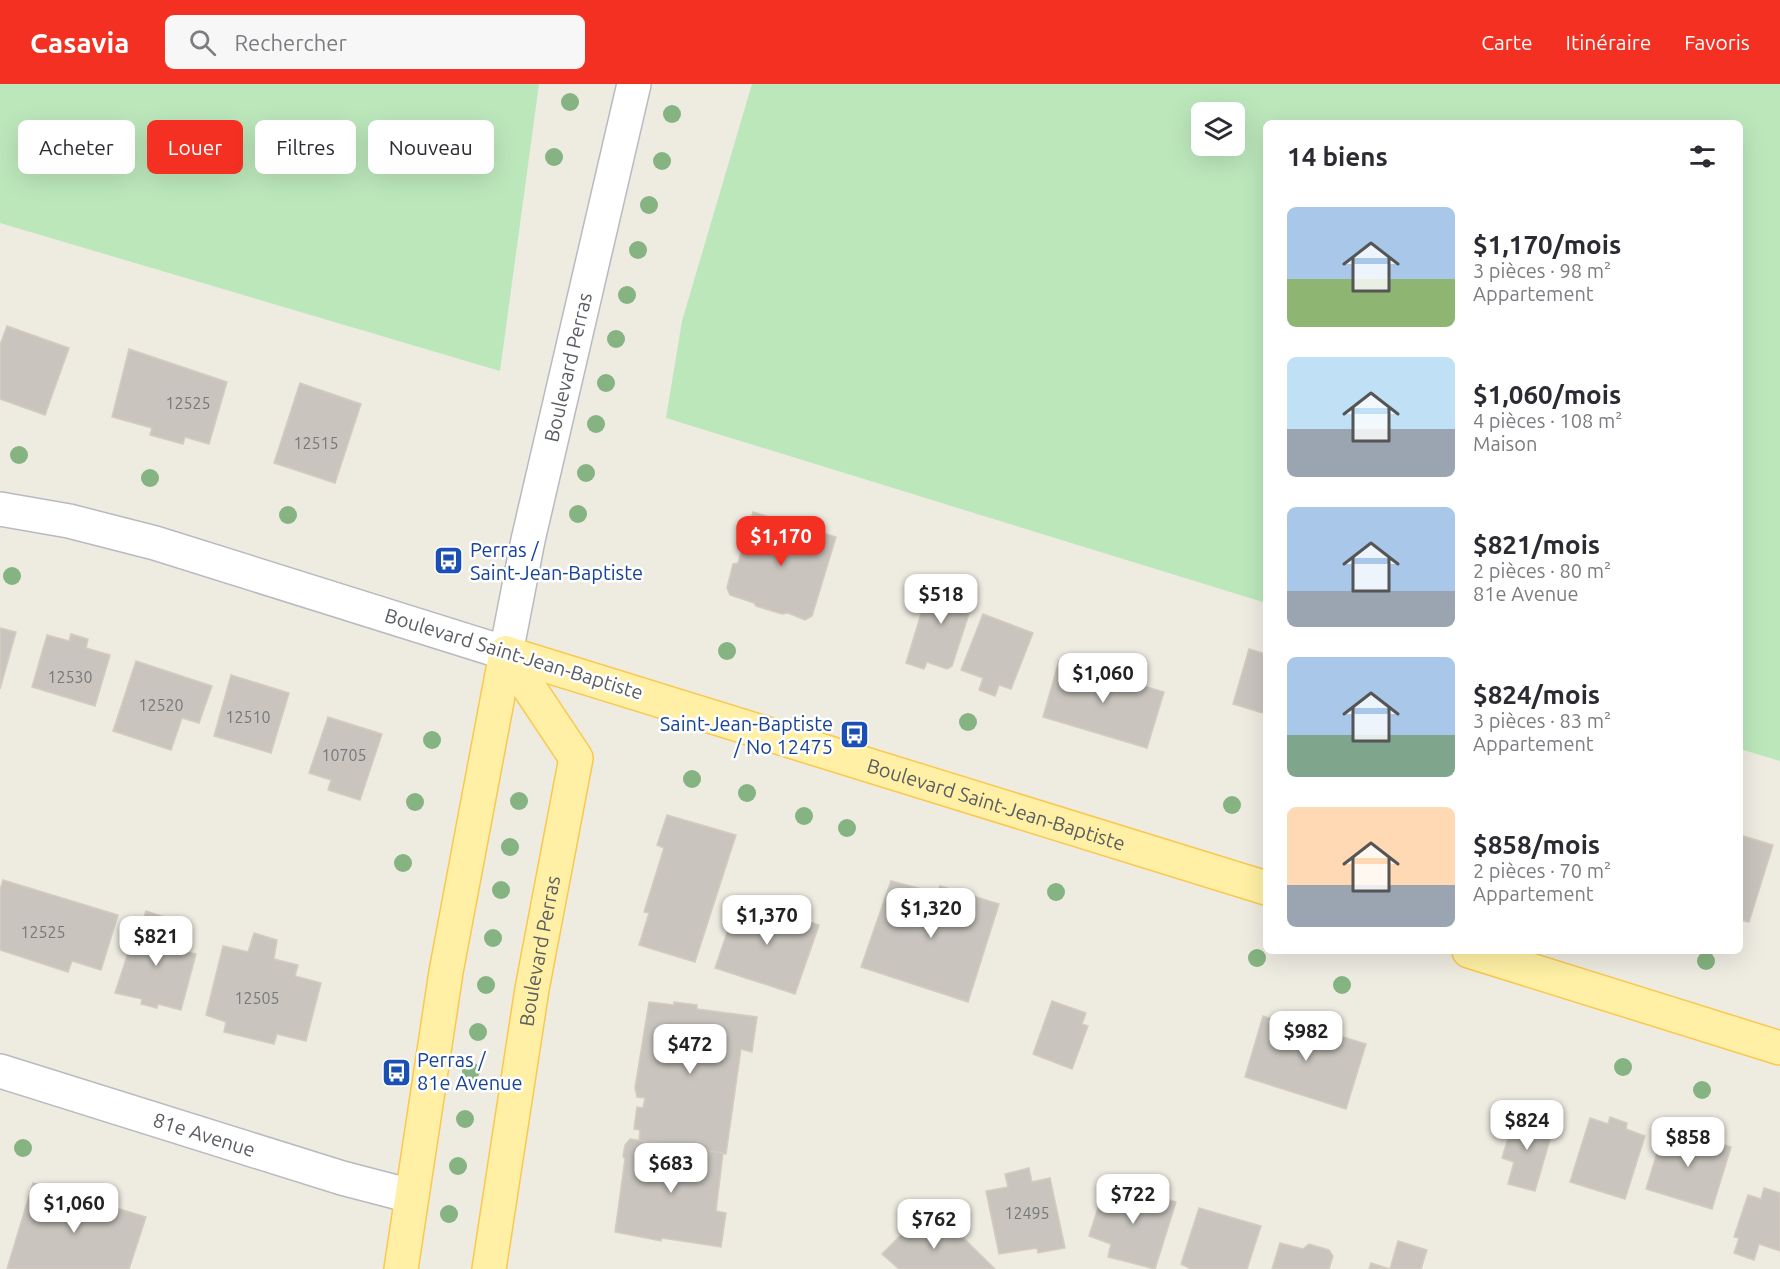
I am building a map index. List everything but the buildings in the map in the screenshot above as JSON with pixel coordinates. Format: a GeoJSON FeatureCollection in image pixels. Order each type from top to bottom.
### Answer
{"type":"FeatureCollection","features":[{"type":"Feature","properties":{"kind":"main road","name":"Boulevard Saint-Jean-Baptiste"},"geometry":{"type":"LineString","coordinates":[[506,653],[1263,887]]}},
{"type":"Feature","properties":{"kind":"main road","name":"Boulevard Perras"},"geometry":{"type":"LineString","coordinates":[[401,1269],[446,972],[506,653]]}},
{"type":"Feature","properties":{"kind":"main road","name":"Boulevard Perras"},"geometry":{"type":"LineString","coordinates":[[489,1269],[532,989],[576,758],[506,653]]}},
{"type":"Feature","properties":{"kind":"main road"},"geometry":{"type":"LineString","coordinates":[[1479,954],[1780,1048]]}},
{"type":"Feature","properties":{"kind":"street","name":"Boulevard Perras"},"geometry":{"type":"LineString","coordinates":[[506,653],[528,540],[634,84]]}},
{"type":"Feature","properties":{"kind":"street","name":"Boulevard Saint-Jean-Baptiste"},"geometry":{"type":"LineString","coordinates":[[0,509],[69,521],[155,543],[506,653]]}},
{"type":"Feature","properties":{"kind":"street","name":"81e Avenue"},"geometry":{"type":"LineString","coordinates":[[0,1071],[330,1174],[411,1196]]}},
{"type":"Feature","properties":{"kind":"green space"},"geometry":{"type":"Polygon","coordinates":[[[0,84],[539,84],[500,371],[0,223],[0,84]]]}},
{"type":"Feature","properties":{"kind":"green space"},"geometry":{"type":"Polygon","coordinates":[[[752,84],[1780,84],[1780,761],[1743,750],[1743,120],[1263,120],[1263,602],[666,418],[682,321],[752,84]]]}},
{"type":"Feature","properties":{"kind":"place","name":"Perras / Saint-Jean-Baptiste"},"geometry":{"type":"Point","coordinates":[449,561]}},
{"type":"Feature","properties":{"kind":"place","name":"Saint-Jean-Baptiste / No 12475"},"geometry":{"type":"Point","coordinates":[854,735]}},
{"type":"Feature","properties":{"kind":"place","name":"Perras / 81e Avenue"},"geometry":{"type":"Point","coordinates":[396,1072]}}]}
